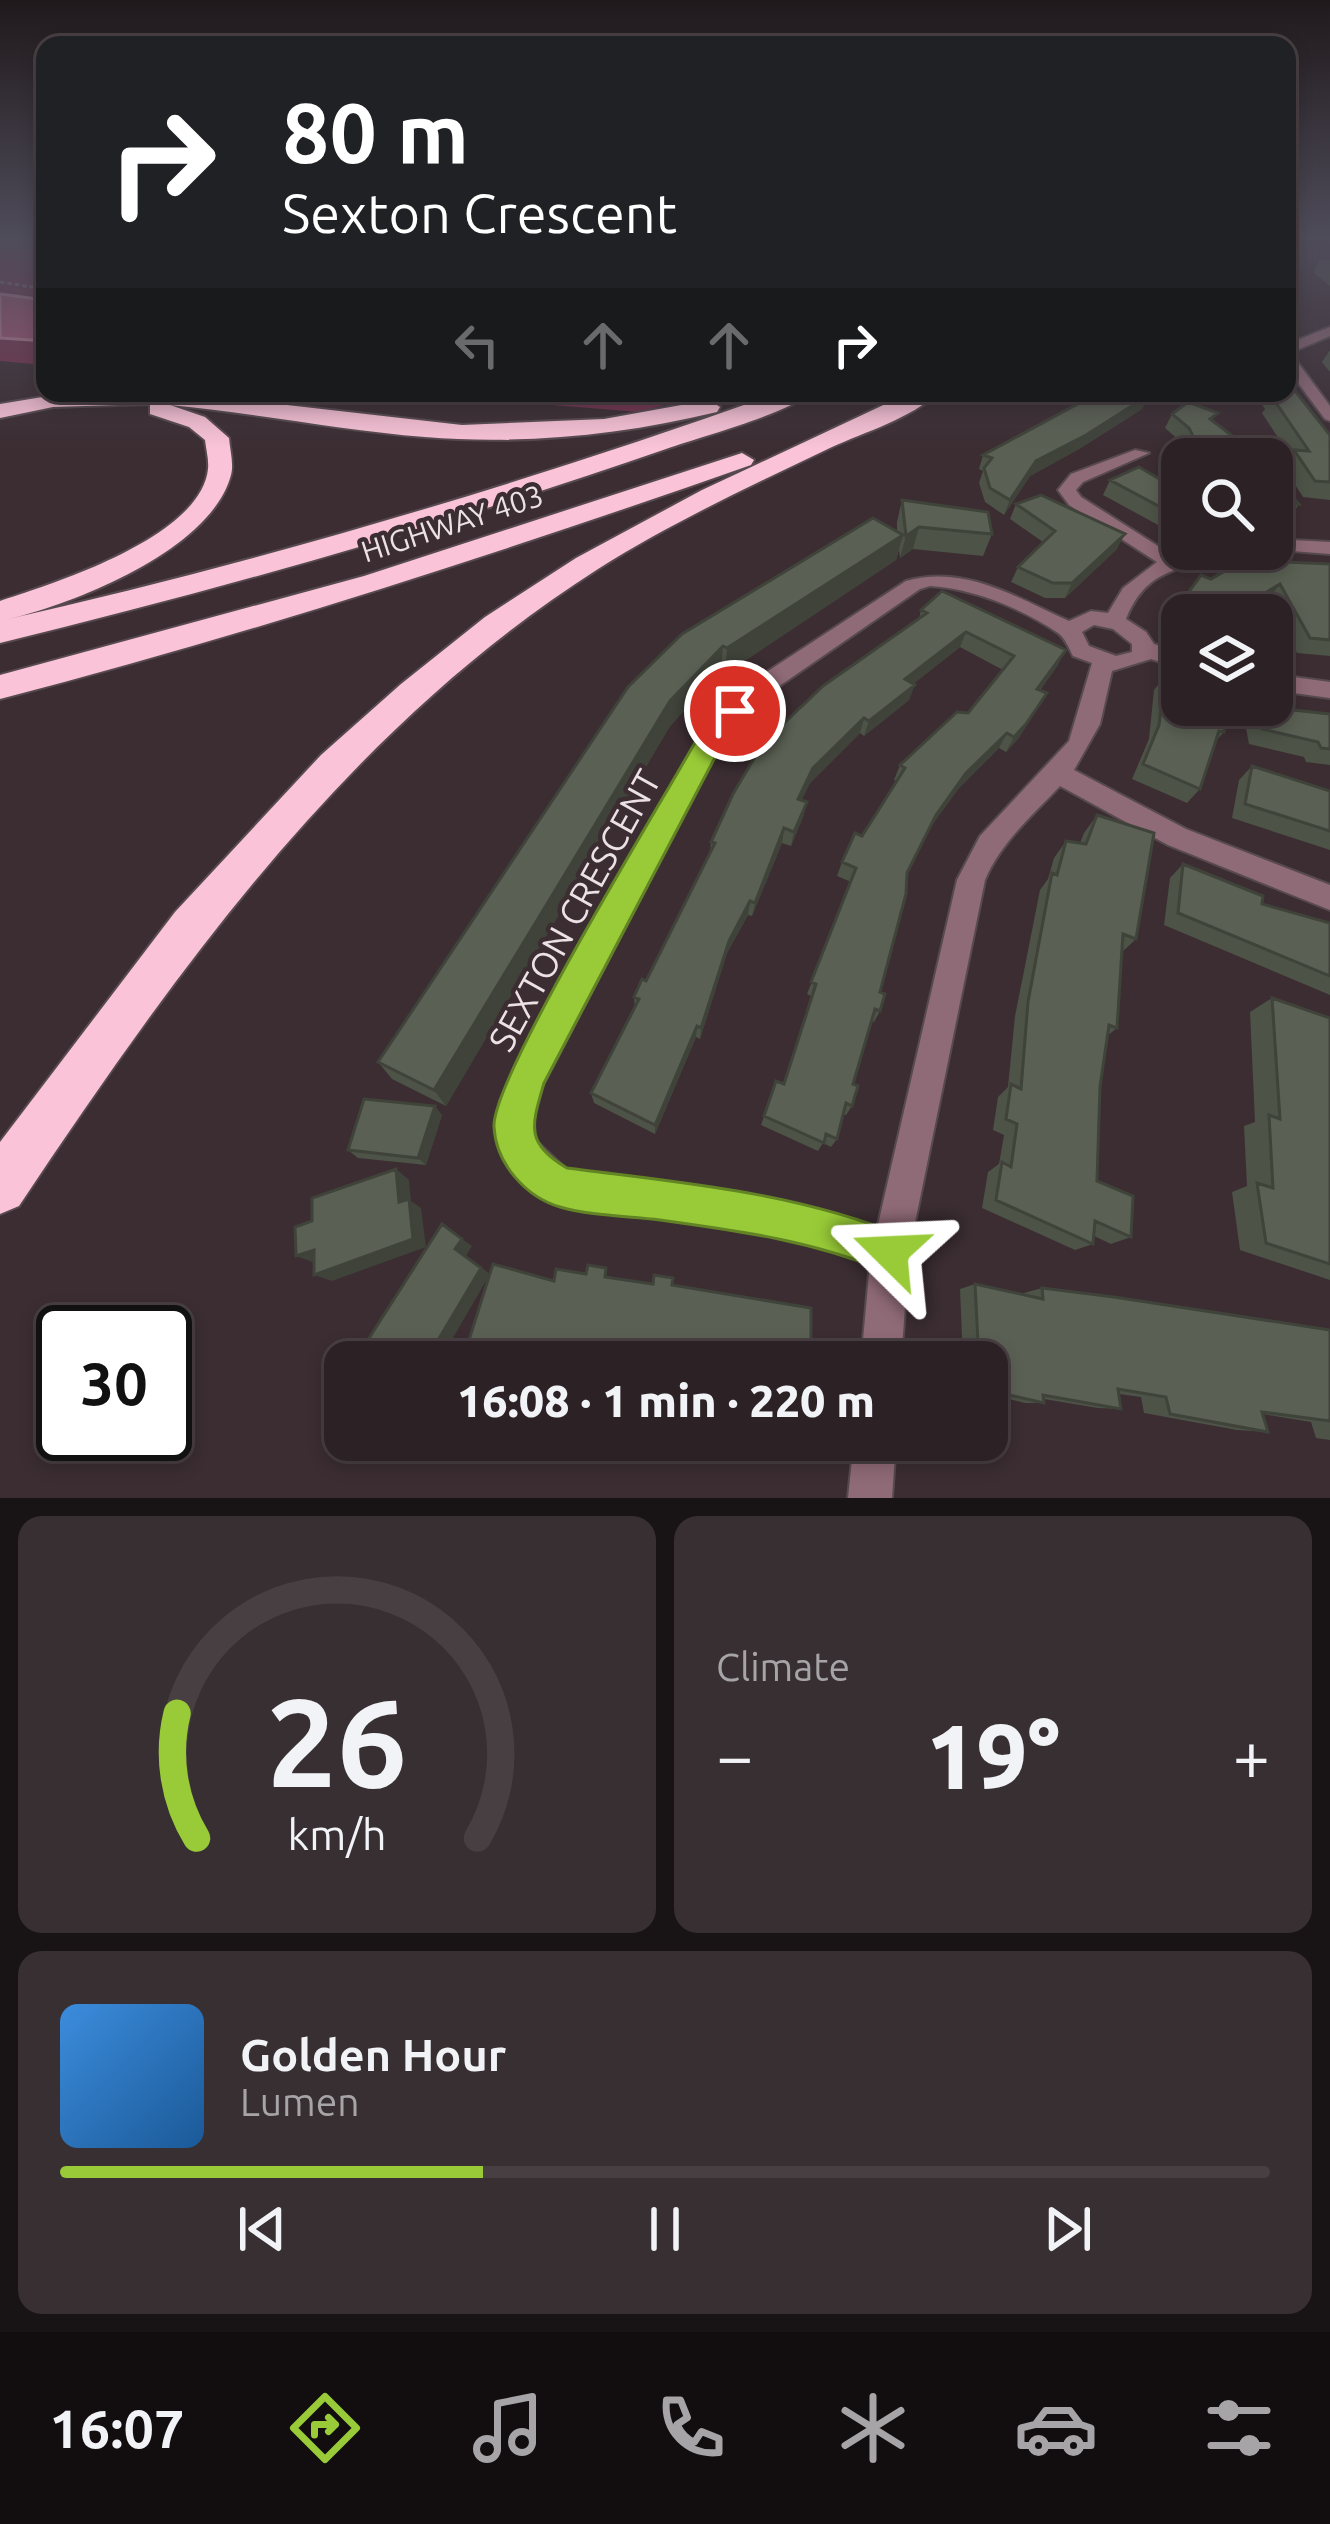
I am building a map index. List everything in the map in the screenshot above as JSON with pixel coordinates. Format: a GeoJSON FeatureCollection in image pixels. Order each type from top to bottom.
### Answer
{"type":"FeatureCollection","features":[{"type":"Feature","properties":{"kind":"highway"},"geometry":{"type":"LineString","coordinates":[[0,415],[86,402]]}},
{"type":"Feature","properties":{"kind":"highway"},"geometry":{"type":"LineString","coordinates":[[191,402],[426,430],[487,432],[634,422],[715,402]]}},
{"type":"Feature","properties":{"kind":"highway","name":"HIGHWAY 403"},"geometry":{"type":"LineString","coordinates":[[0,632],[301,555],[491,500],[773,402]]}},
{"type":"Feature","properties":{"kind":"highway","name":"HIGHWAY 403"},"geometry":{"type":"LineString","coordinates":[[0,687],[136,654],[500,545],[743,460],[891,402]]}},
{"type":"Feature","properties":{"kind":"highway"},"geometry":{"type":"LineString","coordinates":[[0,1187],[77,1073],[202,910],[274,825],[400,703],[490,628],[599,556],[908,402]]}},
{"type":"Feature","properties":{"kind":"highway"},"geometry":{"type":"LineString","coordinates":[[0,415],[89,406],[169,410],[217,438],[223,453],[213,494],[156,546],[111,571],[0,611]]}},
{"type":"Feature","properties":{"kind":"street"},"geometry":{"type":"LineString","coordinates":[[1296,345],[1330,331]]}},
{"type":"Feature","properties":{"kind":"street"},"geometry":{"type":"LineString","coordinates":[[1296,369],[1330,416]]}},
{"type":"Feature","properties":{"kind":"street"},"geometry":{"type":"LineString","coordinates":[[1141,453],[1077,478],[1067,490],[1075,501],[1161,557]]}},
{"type":"Feature","properties":{"kind":"street"},"geometry":{"type":"LineString","coordinates":[[1293,546],[1330,548]]}},
{"type":"Feature","properties":{"kind":"street"},"geometry":{"type":"LineString","coordinates":[[1115,621],[1130,588],[1161,567]]}},
{"type":"Feature","properties":{"kind":"street","name":"SEXTON CRESCENT"},"geometry":{"type":"LineString","coordinates":[[890,1252],[843,1232],[778,1215],[562,1187],[536,1172],[520,1152],[512,1125],[517,1101],[711,739],[752,695],[914,585],[934,578],[964,583],[1070,630]]}},
{"type":"Feature","properties":{"kind":"street"},"geometry":{"type":"LineString","coordinates":[[1144,650],[1136,661],[1102,662],[1081,651],[1070,630],[1091,617],[1115,621],[1132,631],[1144,650],[1161,655]]}},
{"type":"Feature","properties":{"kind":"street"},"geometry":{"type":"LineString","coordinates":[[883,1341],[890,1252],[971,880],[996,834],[1057,773],[1088,728],[1102,662]]}},
{"type":"Feature","properties":{"kind":"street"},"geometry":{"type":"LineString","coordinates":[[1293,685],[1330,690]]}},
{"type":"Feature","properties":{"kind":"street"},"geometry":{"type":"LineString","coordinates":[[1057,773],[1177,837],[1330,898]]}},
{"type":"Feature","properties":{"kind":"street"},"geometry":{"type":"LineString","coordinates":[[870,1498],[873,1461]]}},
{"type":"Feature","properties":{"kind":"shaded area"},"geometry":{"type":"Polygon","coordinates":[[[0,308],[36,308],[36,364],[0,361],[0,308]]]}},
{"type":"Feature","properties":{"kind":"shaded area"},"geometry":{"type":"Polygon","coordinates":[[[0,308],[36,308],[36,340],[0,338],[0,308]]]}},
{"type":"Feature","properties":{"kind":"shaded area"},"geometry":{"type":"Polygon","coordinates":[[[514,402],[676,402],[639,412],[514,402]]]}},
{"type":"Feature","properties":{"kind":"building"},"geometry":{"type":"Polygon","coordinates":[[[1296,392],[1330,435],[1330,482],[1315,481],[1294,450],[1309,451],[1275,402],[1296,402],[1296,392]]]}},
{"type":"Feature","properties":{"kind":"building"},"geometry":{"type":"Polygon","coordinates":[[[1081,402],[1138,402],[1036,461],[1010,500],[990,488],[984,468],[992,458],[983,455],[1081,402]]]}},
{"type":"Feature","properties":{"kind":"building"},"geometry":{"type":"Polygon","coordinates":[[[1188,402],[1218,413],[1210,419],[1235,438],[1194,438],[1172,414],[1188,402]]]}},
{"type":"Feature","properties":{"kind":"building"},"geometry":{"type":"Polygon","coordinates":[[[1139,467],[1161,480],[1161,507],[1110,480],[1139,467]]]}},
{"type":"Feature","properties":{"kind":"building"},"geometry":{"type":"Polygon","coordinates":[[[1041,495],[1125,534],[1072,583],[1053,583],[1018,567],[1055,531],[1016,504],[1041,495]]]}},
{"type":"Feature","properties":{"kind":"building"},"geometry":{"type":"Polygon","coordinates":[[[902,500],[988,512],[992,534],[919,527],[906,536],[902,500]]]}},
{"type":"Feature","properties":{"kind":"building"},"geometry":{"type":"Polygon","coordinates":[[[873,518],[903,535],[727,648],[723,646],[670,701],[434,1090],[378,1062],[628,687],[682,634],[873,518]]]}},
{"type":"Feature","properties":{"kind":"building"},"geometry":{"type":"Polygon","coordinates":[[[1293,562],[1330,564],[1330,640],[1310,638],[1293,607],[1293,594],[1286,594],[1280,584],[1263,594],[1187,594],[1201,575],[1211,579],[1227,570],[1293,570],[1293,562]]]}},
{"type":"Feature","properties":{"kind":"building"},"geometry":{"type":"Polygon","coordinates":[[[942,591],[1066,650],[1037,689],[1047,693],[1026,724],[1014,737],[1007,733],[966,773],[936,815],[907,873],[906,894],[880,992],[885,994],[880,1011],[875,1009],[853,1084],[858,1086],[852,1106],[846,1103],[837,1139],[826,1134],[824,1143],[764,1116],[776,1081],[784,1084],[816,984],[811,982],[856,868],[842,862],[855,833],[862,836],[905,768],[900,765],[957,712],[968,713],[1014,656],[966,632],[905,679],[915,685],[869,721],[864,718],[813,768],[798,799],[807,802],[794,832],[784,828],[755,903],[750,901],[729,941],[701,1028],[697,1026],[655,1125],[591,1093],[639,999],[634,997],[642,979],[646,981],[715,843],[711,842],[733,794],[773,726],[778,729],[823,686],[927,613],[921,610],[942,591]]]}},
{"type":"Feature","properties":{"kind":"building"},"geometry":{"type":"Polygon","coordinates":[[[1161,708],[1161,726],[1224,726],[1200,789],[1143,764],[1161,708]]]}},
{"type":"Feature","properties":{"kind":"building"},"geometry":{"type":"Polygon","coordinates":[[[1293,710],[1330,714],[1330,749],[1321,748],[1318,742],[1262,729],[1293,726],[1293,710]]]}},
{"type":"Feature","properties":{"kind":"building"},"geometry":{"type":"Polygon","coordinates":[[[1252,766],[1330,791],[1330,831],[1245,804],[1252,766]]]}},
{"type":"Feature","properties":{"kind":"building"},"geometry":{"type":"Polygon","coordinates":[[[1097,815],[1154,833],[1136,939],[1123,934],[1117,1028],[1109,1025],[1100,1087],[1097,1181],[1133,1196],[1131,1237],[1095,1221],[1093,1244],[996,1200],[1002,1162],[1011,1167],[1017,1124],[1006,1119],[1011,1084],[1021,1089],[1028,1002],[1052,873],[1057,875],[1066,841],[1086,844],[1097,815]]]}},
{"type":"Feature","properties":{"kind":"building"},"geometry":{"type":"Polygon","coordinates":[[[1183,864],[1263,896],[1262,904],[1330,923],[1330,976],[1178,913],[1183,864]]]}},
{"type":"Feature","properties":{"kind":"building"},"geometry":{"type":"Polygon","coordinates":[[[1272,998],[1330,1018],[1330,1264],[1266,1243],[1257,1183],[1273,1188],[1269,1115],[1280,1119],[1272,998]]]}},
{"type":"Feature","properties":{"kind":"building"},"geometry":{"type":"Polygon","coordinates":[[[364,1099],[435,1106],[418,1158],[348,1150],[364,1099]]]}},
{"type":"Feature","properties":{"kind":"building"},"geometry":{"type":"Polygon","coordinates":[[[396,1169],[399,1202],[409,1199],[413,1239],[314,1275],[314,1250],[296,1256],[295,1227],[312,1221],[312,1198],[396,1169]]]}},
{"type":"Feature","properties":{"kind":"building"},"geometry":{"type":"Polygon","coordinates":[[[442,1224],[462,1239],[455,1249],[481,1268],[438,1341],[367,1341],[442,1224]]]}},
{"type":"Feature","properties":{"kind":"building"},"geometry":{"type":"Polygon","coordinates":[[[493,1264],[554,1281],[556,1269],[586,1274],[588,1265],[606,1268],[605,1277],[653,1284],[654,1275],[673,1278],[672,1285],[811,1308],[811,1341],[469,1341],[493,1264]]]}},
{"type":"Feature","properties":{"kind":"building"},"geometry":{"type":"Polygon","coordinates":[[[975,1284],[1043,1299],[1042,1288],[1330,1330],[1330,1421],[1262,1412],[1268,1432],[1170,1414],[1166,1397],[1118,1389],[1121,1409],[1043,1395],[1044,1403],[1008,1395],[1008,1341],[978,1341],[975,1284]]]}},
{"type":"Feature","properties":{"kind":"route"},"geometry":{"type":"LineString","coordinates":[[735,711],[711,739],[527,1077],[512,1125],[520,1152],[536,1172],[562,1187],[778,1215],[843,1232],[890,1252]]}}]}
